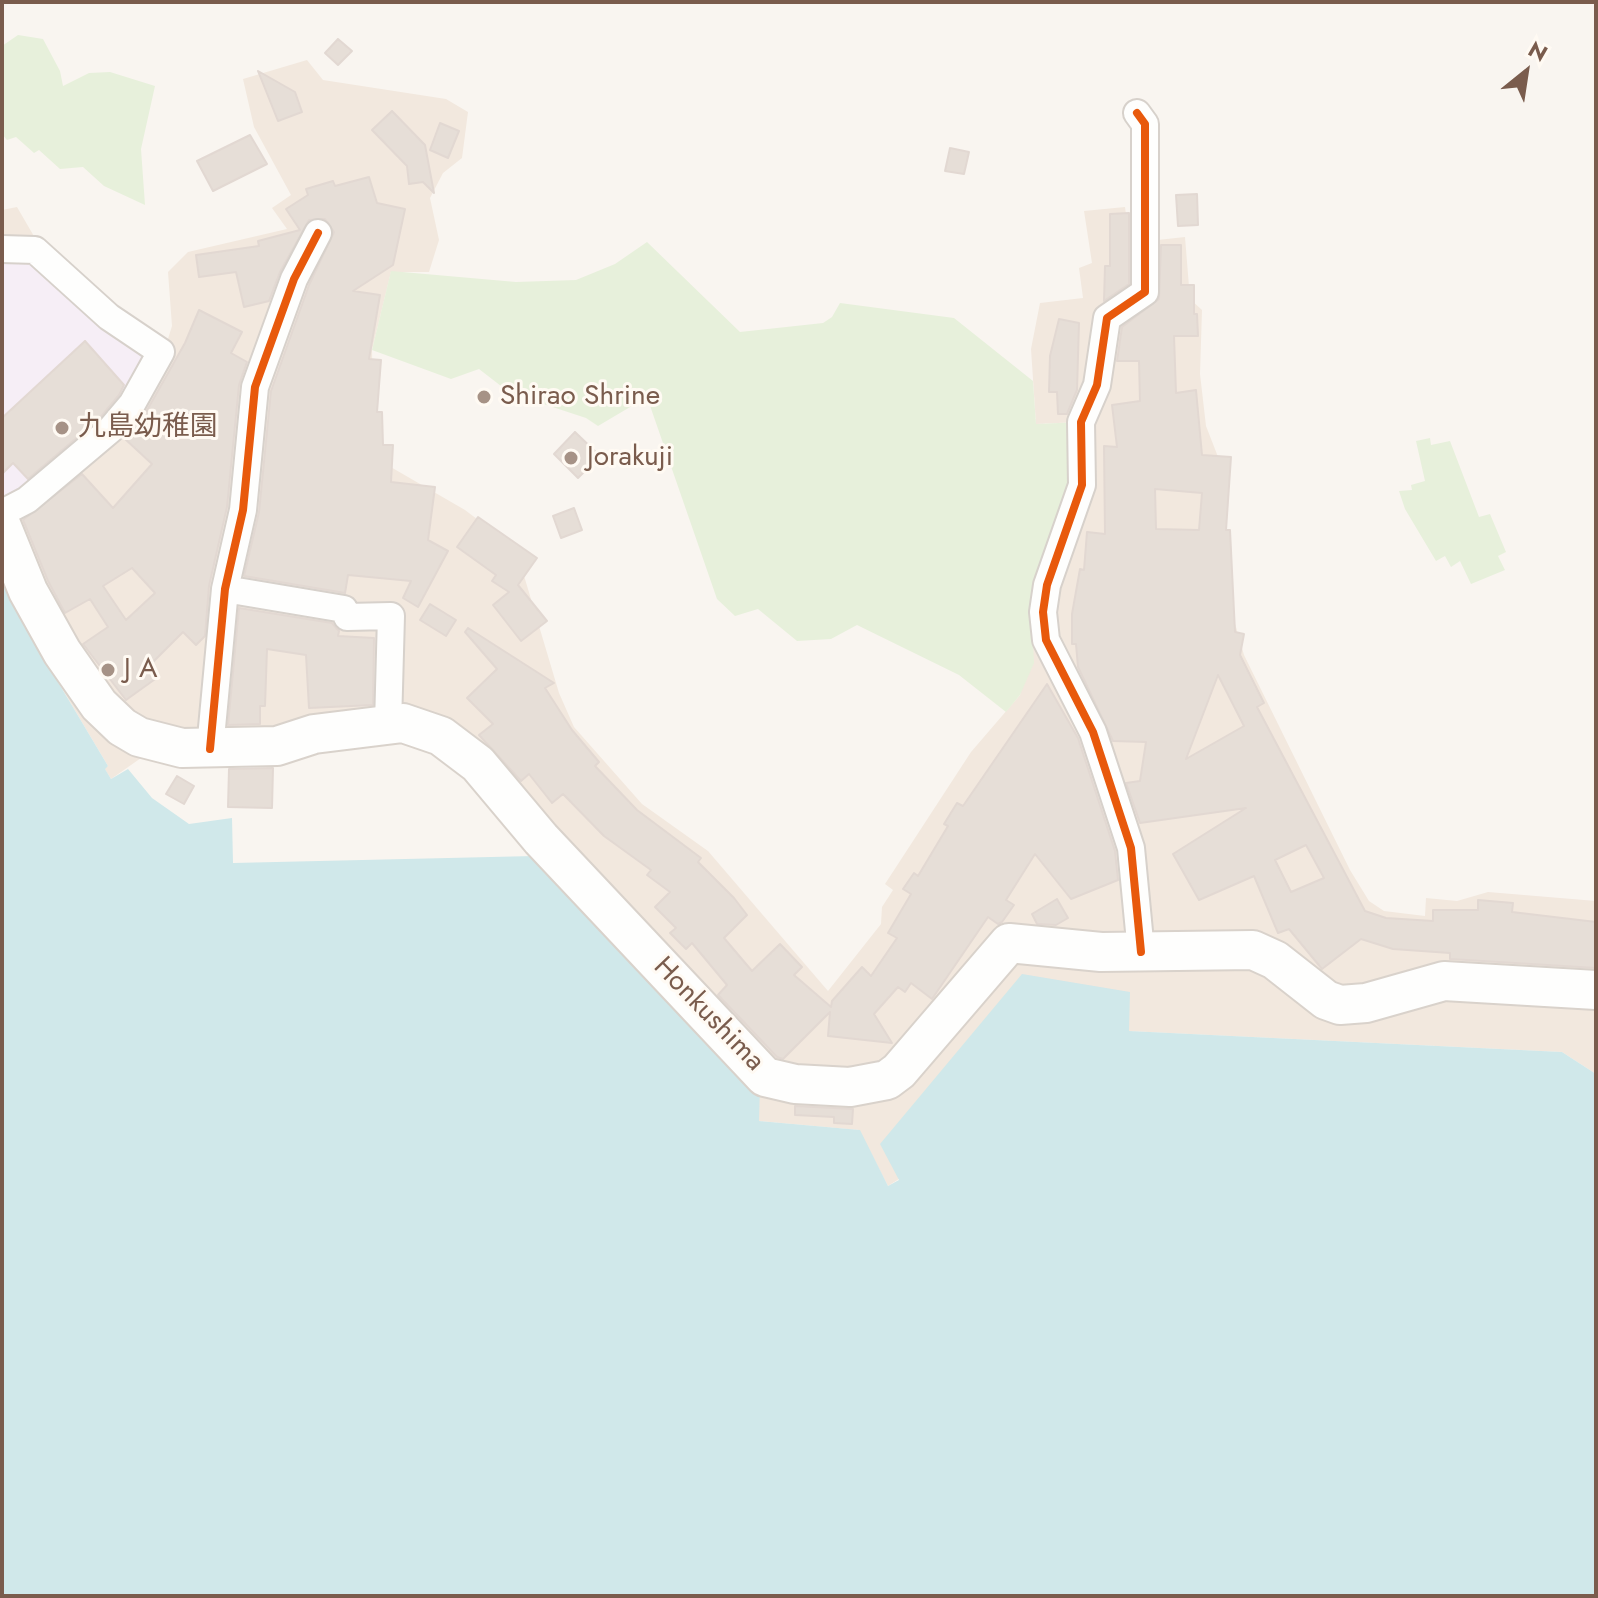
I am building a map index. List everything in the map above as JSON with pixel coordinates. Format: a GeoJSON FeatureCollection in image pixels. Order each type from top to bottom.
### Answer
{"type":"FeatureCollection","features":[{"type":"Feature","properties":{"kind":"main road","name":"Honkushima"},"geometry":{"type":"LineString","coordinates":[[2,527],[28,591],[62,652],[99,705],[122,727],[139,737],[182,748],[210,749],[277,746],[314,734],[403,723],[441,736],[478,764],[541,839],[765,1077],[795,1084],[850,1087],[887,1080],[899,1071],[1009,943],[1141,952],[1253,950],[1275,960],[1326,1000],[1340,1005],[1366,1003],[1444,981],[1596,990]]}},
{"type":"Feature","properties":{"kind":"street"},"geometry":{"type":"LineString","coordinates":[[1137,113],[1145,124],[1145,292],[1107,318],[1097,385],[1081,422],[1082,485],[1047,585],[1043,612],[1046,640],[1093,732],[1131,848],[1141,952]]}},
{"type":"Feature","properties":{"kind":"street"},"geometry":{"type":"LineString","coordinates":[[210,749],[225,589],[243,510],[255,387],[294,279],[318,233]]}},
{"type":"Feature","properties":{"kind":"street"},"geometry":{"type":"LineString","coordinates":[[2,249],[35,250],[109,317],[161,352],[132,404],[110,430],[27,500],[2,513]]}},
{"type":"Feature","properties":{"kind":"street"},"geometry":{"type":"LineString","coordinates":[[225,589],[344,609],[347,617],[391,616],[388,725]]}},
{"type":"Feature","properties":{"kind":"shaded area"},"geometry":{"type":"Polygon","coordinates":[[[307,60],[323,80],[446,99],[468,112],[462,158],[443,173],[430,198],[439,240],[429,272],[391,272],[372,350],[373,409],[389,466],[465,510],[522,553],[522,569],[559,693],[574,727],[642,804],[708,851],[828,991],[881,924],[882,907],[893,890],[885,884],[971,752],[1020,695],[1081,422],[1036,424],[1031,349],[1040,303],[1083,298],[1079,268],[1092,263],[1084,211],[1125,207],[1130,243],[1185,237],[1190,299],[1202,310],[1200,374],[1206,426],[1220,462],[1234,620],[1244,655],[1350,870],[1369,901],[1384,911],[1425,916],[1426,898],[1457,901],[1488,892],[1596,901],[1596,1074],[1562,1052],[1128,1031],[888,1186],[859,1130],[759,1121],[441,736],[161,744],[111,779],[104,768],[108,766],[33,640],[2,559],[2,210],[17,207],[35,238],[36,251],[167,342],[172,326],[168,272],[188,252],[287,229],[272,208],[291,195],[254,127],[243,79],[307,60]]]}},
{"type":"Feature","properties":{"kind":"shaded area"},"geometry":{"type":"Polygon","coordinates":[[[2,256],[25,256],[150,362],[127,402],[25,496],[2,499],[2,256]]]}},
{"type":"Feature","properties":{"kind":"green space"},"geometry":{"type":"Polygon","coordinates":[[[18,35],[43,39],[60,71],[63,86],[89,73],[110,72],[155,86],[141,149],[145,205],[104,186],[83,167],[60,169],[39,150],[34,153],[16,137],[7,140],[2,134],[2,46],[18,35]]]}},
{"type":"Feature","properties":{"kind":"green space"},"geometry":{"type":"Polygon","coordinates":[[[647,242],[740,332],[823,323],[832,317],[840,303],[954,318],[1033,381],[1036,424],[1081,422],[1046,640],[1033,643],[1034,663],[1020,695],[1006,712],[959,675],[857,625],[831,639],[797,641],[758,609],[735,616],[717,599],[647,397],[598,426],[586,418],[510,393],[479,369],[451,379],[372,350],[391,271],[516,282],[576,280],[615,264],[647,242]]]}},
{"type":"Feature","properties":{"kind":"green space"},"geometry":{"type":"Polygon","coordinates":[[[1430,438],[1431,445],[1450,441],[1479,517],[1490,514],[1506,552],[1498,556],[1505,570],[1471,584],[1460,561],[1451,567],[1445,556],[1436,561],[1405,509],[1399,491],[1412,490],[1411,485],[1425,481],[1416,441],[1430,438]]]}},
{"type":"Feature","properties":{"kind":"water"},"geometry":{"type":"Polygon","coordinates":[[[2,559],[33,640],[108,766],[105,769],[111,779],[128,769],[152,798],[189,824],[232,818],[233,863],[534,856],[760,1086],[759,1121],[860,1130],[888,1186],[899,1180],[880,1144],[1022,974],[1130,992],[1129,1031],[1562,1052],[1596,1074],[1596,1596],[2,1596],[2,559]]]}},
{"type":"Feature","properties":{"kind":"building"},"geometry":{"type":"Polygon","coordinates":[[[338,39],[352,51],[338,65],[325,53],[338,39]]]}},
{"type":"Feature","properties":{"kind":"building"},"geometry":{"type":"Polygon","coordinates":[[[258,71],[295,92],[302,112],[278,121],[258,71]]]}},
{"type":"Feature","properties":{"kind":"building"},"geometry":{"type":"Polygon","coordinates":[[[392,111],[425,145],[434,193],[423,182],[409,184],[407,166],[372,130],[392,111]]]}},
{"type":"Feature","properties":{"kind":"building"},"geometry":{"type":"Polygon","coordinates":[[[440,123],[459,131],[448,158],[430,150],[440,123]]]}},
{"type":"Feature","properties":{"kind":"building"},"geometry":{"type":"Polygon","coordinates":[[[250,135],[267,164],[213,191],[197,161],[250,135]]]}},
{"type":"Feature","properties":{"kind":"building"},"geometry":{"type":"Polygon","coordinates":[[[950,148],[969,152],[964,174],[945,171],[950,148]]]}},
{"type":"Feature","properties":{"kind":"building"},"geometry":{"type":"Polygon","coordinates":[[[369,177],[377,203],[405,209],[393,265],[353,291],[380,295],[369,359],[381,360],[377,412],[382,412],[383,445],[393,445],[391,482],[435,487],[428,540],[448,551],[418,607],[403,598],[411,581],[348,575],[345,593],[244,576],[259,512],[271,391],[309,285],[334,232],[325,219],[309,220],[280,272],[269,301],[244,307],[236,272],[199,277],[196,255],[259,246],[258,241],[300,230],[286,209],[308,195],[306,189],[333,181],[335,186],[369,177]]]}},
{"type":"Feature","properties":{"kind":"building"},"geometry":{"type":"Polygon","coordinates":[[[1197,194],[1198,225],[1178,226],[1176,195],[1197,194]]]}},
{"type":"Feature","properties":{"kind":"building"},"geometry":{"type":"Polygon","coordinates":[[[1129,213],[1129,284],[1104,301],[1105,266],[1110,266],[1110,214],[1129,213]]]}},
{"type":"Feature","properties":{"kind":"building"},"geometry":{"type":"Polygon","coordinates":[[[1161,245],[1181,245],[1181,285],[1194,285],[1198,336],[1174,336],[1176,393],[1196,390],[1202,455],[1231,457],[1226,530],[1230,530],[1235,632],[1244,634],[1240,655],[1264,703],[1257,707],[1365,911],[1386,918],[1433,921],[1433,910],[1478,910],[1478,900],[1513,903],[1512,912],[1596,922],[1596,968],[1450,959],[1450,953],[1393,949],[1361,939],[1322,969],[1289,929],[1278,933],[1254,876],[1199,900],[1173,854],[1246,808],[1140,823],[1126,783],[1140,781],[1146,742],[1113,741],[1078,667],[1076,644],[1072,644],[1072,614],[1080,569],[1084,570],[1087,532],[1105,534],[1104,446],[1117,447],[1112,405],[1140,401],[1139,361],[1117,361],[1122,327],[1159,299],[1161,245]],[[1155,489],[1156,529],[1199,530],[1202,493],[1155,489]],[[1218,675],[1186,759],[1244,726],[1218,675]],[[1306,845],[1275,860],[1291,892],[1324,878],[1306,845]]]}},
{"type":"Feature","properties":{"kind":"building"},"geometry":{"type":"Polygon","coordinates":[[[199,310],[242,332],[231,353],[247,362],[239,385],[227,507],[209,586],[205,636],[196,645],[183,632],[146,669],[158,677],[126,700],[83,644],[108,627],[90,599],[65,613],[23,520],[82,474],[113,508],[152,464],[124,438],[146,412],[185,343],[199,310]],[[132,568],[103,586],[126,620],[155,593],[132,568]]]}},
{"type":"Feature","properties":{"kind":"building"},"geometry":{"type":"Polygon","coordinates":[[[1059,319],[1079,323],[1077,390],[1067,414],[1058,414],[1057,392],[1049,392],[1050,356],[1059,319]]]}},
{"type":"Feature","properties":{"kind":"building"},"geometry":{"type":"Polygon","coordinates":[[[85,341],[124,385],[119,395],[99,419],[28,479],[13,463],[2,474],[2,418],[85,341]]]}},
{"type":"Feature","properties":{"kind":"building"},"geometry":{"type":"Polygon","coordinates":[[[575,432],[600,456],[578,478],[554,454],[575,432]]]}},
{"type":"Feature","properties":{"kind":"building"},"geometry":{"type":"Polygon","coordinates":[[[574,508],[582,530],[561,538],[553,516],[574,508]]]}},
{"type":"Feature","properties":{"kind":"building"},"geometry":{"type":"Polygon","coordinates":[[[478,517],[537,558],[518,585],[547,621],[521,641],[493,605],[509,592],[492,581],[496,575],[457,547],[478,517]]]}},
{"type":"Feature","properties":{"kind":"building"},"geometry":{"type":"Polygon","coordinates":[[[430,604],[456,620],[446,636],[420,620],[430,604]]]}},
{"type":"Feature","properties":{"kind":"building"},"geometry":{"type":"Polygon","coordinates":[[[239,608],[332,623],[339,631],[338,636],[374,638],[373,705],[309,708],[306,655],[267,649],[265,706],[260,706],[260,724],[228,725],[239,608]]]}},
{"type":"Feature","properties":{"kind":"building"},"geometry":{"type":"Polygon","coordinates":[[[468,628],[554,683],[545,688],[572,730],[599,762],[595,766],[637,810],[701,858],[698,862],[747,915],[724,938],[752,971],[780,944],[802,967],[794,975],[831,1007],[832,1001],[862,967],[871,976],[897,938],[888,933],[911,894],[903,889],[914,873],[918,876],[948,826],[944,824],[957,803],[963,806],[1047,684],[1078,738],[1115,851],[1118,880],[1071,899],[1035,854],[1006,900],[1014,905],[1002,922],[998,924],[988,917],[932,999],[911,983],[905,992],[898,987],[874,1014],[892,1043],[828,1036],[830,1012],[783,1059],[777,1057],[718,995],[727,985],[692,943],[686,949],[670,933],[676,928],[655,907],[670,892],[647,875],[651,870],[604,836],[563,794],[552,803],[529,774],[521,781],[479,735],[493,724],[467,698],[497,669],[465,632],[468,628]]]}},
{"type":"Feature","properties":{"kind":"building"},"geometry":{"type":"Polygon","coordinates":[[[273,768],[272,808],[228,807],[229,769],[273,768]]]}},
{"type":"Feature","properties":{"kind":"building"},"geometry":{"type":"Polygon","coordinates":[[[177,776],[194,786],[184,804],[166,794],[177,776]]]}},
{"type":"Feature","properties":{"kind":"building"},"geometry":{"type":"Polygon","coordinates":[[[1057,899],[1068,918],[1056,925],[1037,924],[1032,914],[1057,899]]]}},
{"type":"Feature","properties":{"kind":"building"},"geometry":{"type":"Polygon","coordinates":[[[795,1106],[853,1109],[852,1124],[834,1123],[834,1117],[795,1115],[795,1106]]]}},
{"type":"Feature","properties":{"kind":"cycle path"},"geometry":{"type":"LineString","coordinates":[[1137,113],[1145,124],[1145,292],[1107,318],[1097,385],[1081,422],[1082,485],[1047,585],[1043,612],[1046,640],[1093,732],[1131,848],[1141,952]]}},
{"type":"Feature","properties":{"kind":"cycle path"},"geometry":{"type":"LineString","coordinates":[[210,749],[225,589],[243,510],[255,387],[294,279],[318,233]]}},
{"type":"Feature","properties":{"kind":"place","name":"Shirao Shrine"},"geometry":{"type":"Point","coordinates":[484,397]}},
{"type":"Feature","properties":{"kind":"place","name":"九島幼稚園"},"geometry":{"type":"Point","coordinates":[62,428]}},
{"type":"Feature","properties":{"kind":"place","name":"Jorakuji"},"geometry":{"type":"Point","coordinates":[571,458]}},
{"type":"Feature","properties":{"kind":"place","name":"J A"},"geometry":{"type":"Point","coordinates":[108,670]}}]}
